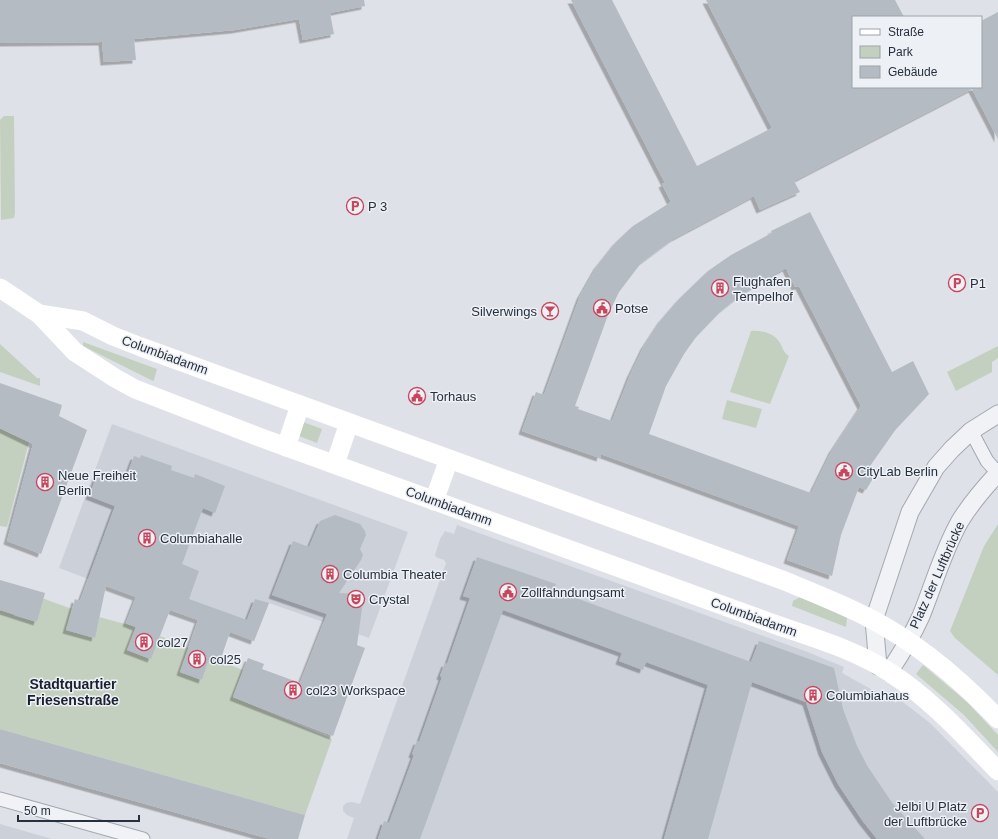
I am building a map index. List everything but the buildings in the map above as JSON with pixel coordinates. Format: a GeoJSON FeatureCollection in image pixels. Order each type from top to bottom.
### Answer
{"type":"FeatureCollection","features":[{"type":"Feature","properties":{"kind":"main road","name":"Columbiadamm"},"geometry":{"type":"LineString","coordinates":[[0,288],[39,314],[75,352],[114,378],[135,389],[183,409],[286,447],[771,623],[851,653],[884,669]]}},
{"type":"Feature","properties":{"kind":"main road","name":"Columbiadamm"},"geometry":{"type":"LineString","coordinates":[[39,314],[83,321],[127,342],[785,581],[874,620]]}},
{"type":"Feature","properties":{"kind":"main road"},"geometry":{"type":"LineString","coordinates":[[286,447],[300,405]]}},
{"type":"Feature","properties":{"kind":"main road"},"geometry":{"type":"LineString","coordinates":[[334,464],[349,423]]}},
{"type":"Feature","properties":{"kind":"main road"},"geometry":{"type":"LineString","coordinates":[[434,501],[449,460]]}},
{"type":"Feature","properties":{"kind":"main road","name":"Platz der Luftbrücke"},"geometry":{"type":"LineString","coordinates":[[874,620],[908,641],[940,664],[969,689],[998,719]]}},
{"type":"Feature","properties":{"kind":"main road"},"geometry":{"type":"LineString","coordinates":[[884,669],[931,704],[998,771]]}},
{"type":"Feature","properties":{"kind":"street"},"geometry":{"type":"LineString","coordinates":[[884,669],[874,620],[910,512],[936,467],[971,431],[998,414]]}},
{"type":"Feature","properties":{"kind":"street","name":"Platz der Luftbrücke"},"geometry":{"type":"LineString","coordinates":[[884,669],[908,641],[960,521],[975,498],[998,473],[987,461],[971,431]]}},
{"type":"Feature","properties":{"kind":"street"},"geometry":{"type":"LineString","coordinates":[[0,799],[143,839]]}},
{"type":"Feature","properties":{"kind":"shaded area"},"geometry":{"type":"Polygon","coordinates":[[[112,424],[408,532],[369,638],[269,603],[254,641],[59,568],[112,424]]]}},
{"type":"Feature","properties":{"kind":"shaded area"},"geometry":{"type":"Polygon","coordinates":[[[457,525],[805,651],[844,667],[842,673],[896,703],[899,699],[930,723],[998,792],[998,839],[347,839],[354,818],[347,815],[343,811],[343,806],[346,803],[352,802],[360,804],[446,563],[444,560],[436,557],[435,555],[440,539],[445,531],[454,534],[457,525]]]}},
{"type":"Feature","properties":{"kind":"shaded area"},"geometry":{"type":"Polygon","coordinates":[[[0,824],[52,839],[0,839],[0,824]]]}},
{"type":"Feature","properties":{"kind":"green space"},"geometry":{"type":"Polygon","coordinates":[[[4,116],[14,116],[15,213],[14,218],[1,220],[0,120],[4,116]]]}},
{"type":"Feature","properties":{"kind":"green space"},"geometry":{"type":"Polygon","coordinates":[[[751,331],[763,332],[775,337],[789,356],[770,404],[730,392],[751,331]]]}},
{"type":"Feature","properties":{"kind":"green space"},"geometry":{"type":"Polygon","coordinates":[[[83,342],[157,369],[154,380],[153,381],[83,346],[83,342]]]}},
{"type":"Feature","properties":{"kind":"green space"},"geometry":{"type":"Polygon","coordinates":[[[0,344],[37,378],[40,378],[40,386],[0,372],[0,344]]]}},
{"type":"Feature","properties":{"kind":"green space"},"geometry":{"type":"Polygon","coordinates":[[[998,346],[998,358],[992,362],[992,372],[956,391],[947,372],[998,346]]]}},
{"type":"Feature","properties":{"kind":"green space"},"geometry":{"type":"Polygon","coordinates":[[[727,400],[762,409],[756,428],[722,419],[727,400]]]}},
{"type":"Feature","properties":{"kind":"green space"},"geometry":{"type":"Polygon","coordinates":[[[303,422],[322,429],[317,443],[299,436],[303,422]]]}},
{"type":"Feature","properties":{"kind":"green space"},"geometry":{"type":"Polygon","coordinates":[[[0,429],[29,442],[7,527],[0,526],[0,429]]]}},
{"type":"Feature","properties":{"kind":"green space"},"geometry":{"type":"Polygon","coordinates":[[[998,524],[998,675],[955,638],[950,631],[984,546],[998,524]]]}},
{"type":"Feature","properties":{"kind":"green space"},"geometry":{"type":"Polygon","coordinates":[[[0,586],[20,594],[14,616],[37,622],[42,598],[72,609],[67,630],[94,638],[99,617],[136,627],[128,650],[150,659],[160,636],[189,648],[180,672],[202,680],[210,657],[243,670],[233,697],[332,739],[305,815],[0,729],[0,586]]]}},
{"type":"Feature","properties":{"kind":"green space"},"geometry":{"type":"Polygon","coordinates":[[[800,597],[847,617],[846,627],[792,606],[793,601],[800,597]]]}},
{"type":"Feature","properties":{"kind":"green space"},"geometry":{"type":"Polygon","coordinates":[[[923,665],[967,702],[998,735],[998,752],[964,715],[916,674],[923,665]]]}},
{"type":"Feature","properties":{"kind":"place","name":"P 3"},"geometry":{"type":"Point","coordinates":[355,206]}},
{"type":"Feature","properties":{"kind":"place","name":"P1"},"geometry":{"type":"Point","coordinates":[957,283]}},
{"type":"Feature","properties":{"kind":"place","name":"Flughafen Tempelhof"},"geometry":{"type":"Point","coordinates":[720,288]}},
{"type":"Feature","properties":{"kind":"place","name":"Potse"},"geometry":{"type":"Point","coordinates":[602,308]}},
{"type":"Feature","properties":{"kind":"place","name":"Silverwings"},"geometry":{"type":"Point","coordinates":[550,311]}},
{"type":"Feature","properties":{"kind":"place","name":"Torhaus"},"geometry":{"type":"Point","coordinates":[417,396]}},
{"type":"Feature","properties":{"kind":"place","name":"CityLab Berlin"},"geometry":{"type":"Point","coordinates":[844,471]}},
{"type":"Feature","properties":{"kind":"place","name":"Neue Freiheit Berlin"},"geometry":{"type":"Point","coordinates":[45,482]}},
{"type":"Feature","properties":{"kind":"place","name":"Columbiahalle"},"geometry":{"type":"Point","coordinates":[147,538]}},
{"type":"Feature","properties":{"kind":"place","name":"Columbia Theater"},"geometry":{"type":"Point","coordinates":[330,574]}},
{"type":"Feature","properties":{"kind":"place","name":"Zollfahndungsamt"},"geometry":{"type":"Point","coordinates":[508,592]}},
{"type":"Feature","properties":{"kind":"place","name":"Crystal"},"geometry":{"type":"Point","coordinates":[356,599]}},
{"type":"Feature","properties":{"kind":"place","name":"col27"},"geometry":{"type":"Point","coordinates":[144,642]}},
{"type":"Feature","properties":{"kind":"place","name":"col25"},"geometry":{"type":"Point","coordinates":[197,659]}},
{"type":"Feature","properties":{"kind":"place","name":"col23 Workspace"},"geometry":{"type":"Point","coordinates":[293,690]}},
{"type":"Feature","properties":{"kind":"place","name":"Columbiahaus"},"geometry":{"type":"Point","coordinates":[813,695]}},
{"type":"Feature","properties":{"kind":"place","name":"Jelbi U Platz der Luftbrücke"},"geometry":{"type":"Point","coordinates":[980,813]}},
{"type":"Feature","properties":{"kind":"district","name":"Stadtquartier Friesenstraße"},"geometry":{"type":"Point","coordinates":[73,692]}}]}
